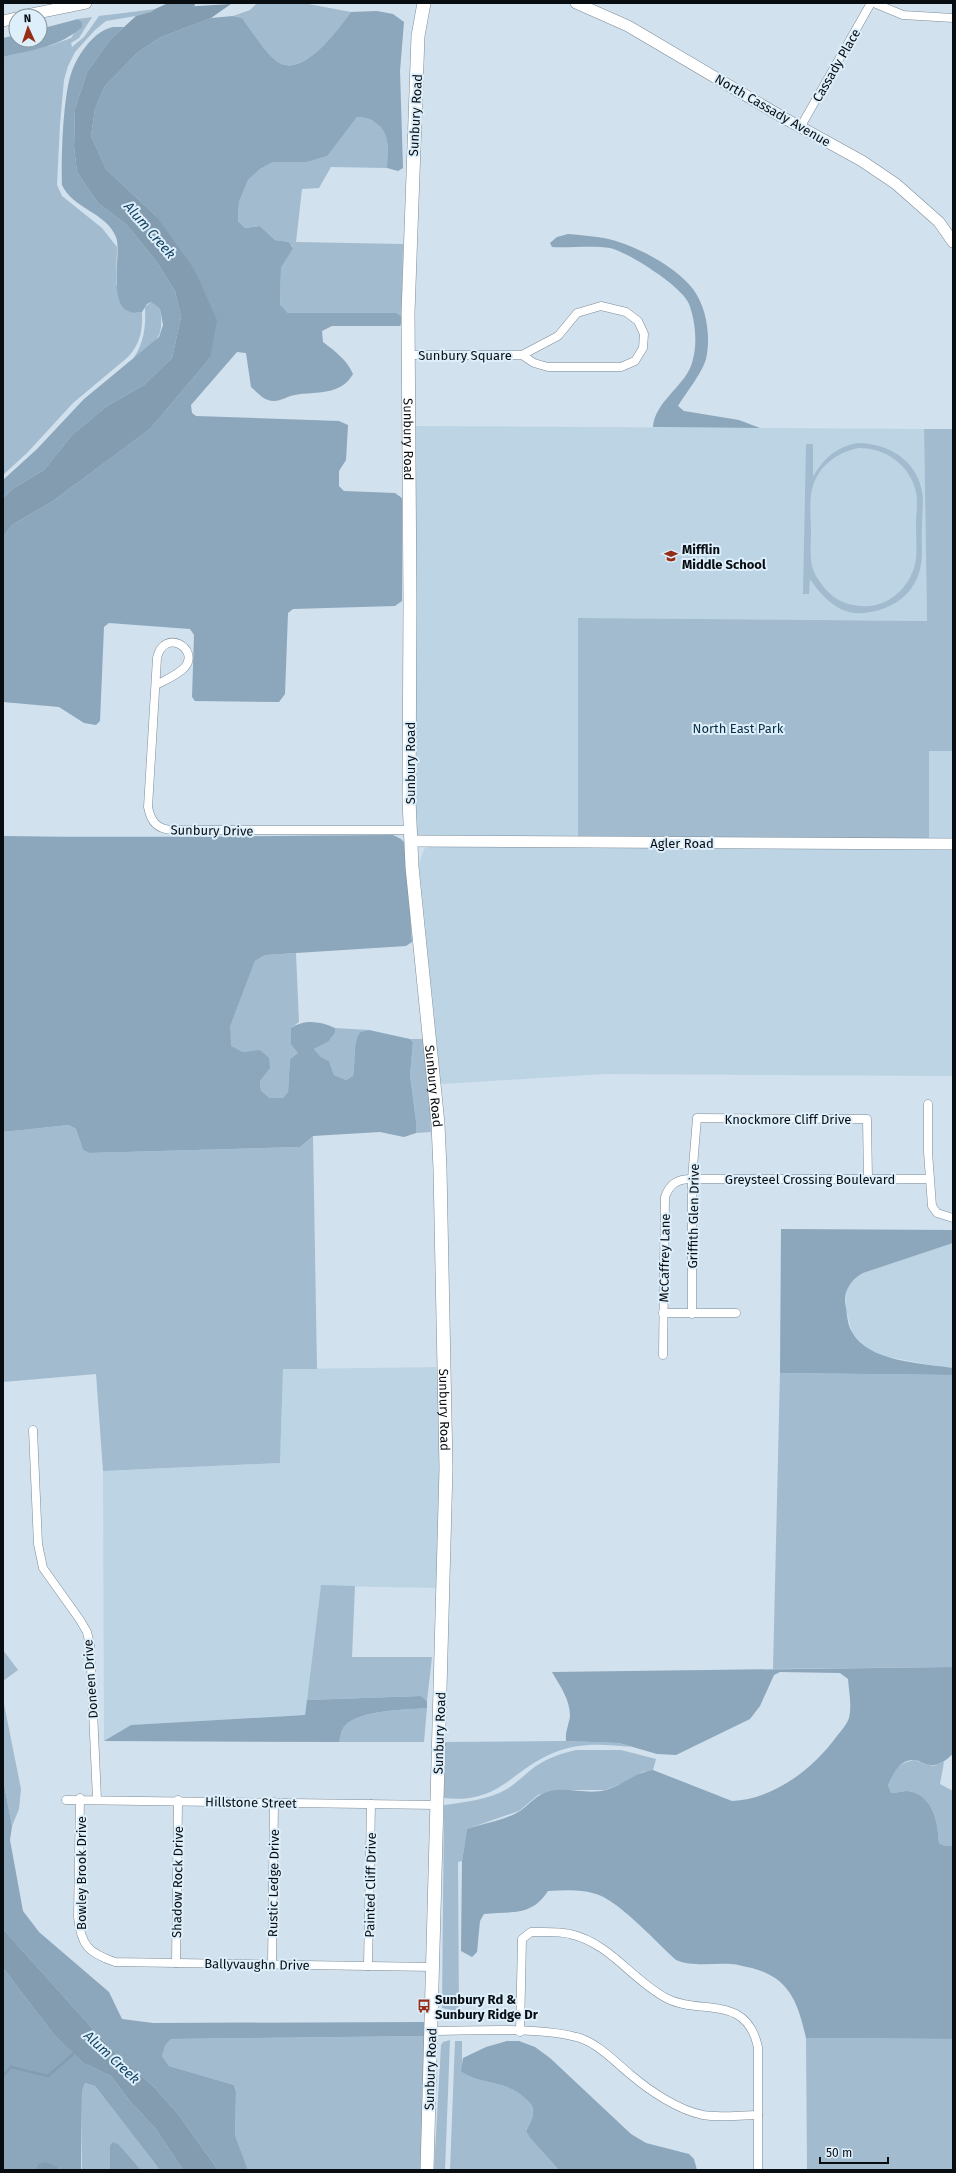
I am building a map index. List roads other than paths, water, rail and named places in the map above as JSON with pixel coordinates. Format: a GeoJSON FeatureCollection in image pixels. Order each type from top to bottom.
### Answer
{"type":"FeatureCollection","features":[{"type":"Feature","properties":{"kind":"main road"},"geometry":{"type":"LineString","coordinates":[[48,11],[86,3]]}},
{"type":"Feature","properties":{"kind":"main road","name":"Sunbury Road"},"geometry":{"type":"LineString","coordinates":[[424,3],[418,36],[411,206],[408,355],[410,601],[409,800],[411,836],[438,1124],[442,1239],[446,1468],[434,1967],[427,2170]]}},
{"type":"Feature","properties":{"kind":"main road","name":"North Cassady Avenue"},"geometry":{"type":"LineString","coordinates":[[576,3],[628,26],[862,161],[896,184],[939,222],[953,242]]}},
{"type":"Feature","properties":{"kind":"main road","name":"Agler Road"},"geometry":{"type":"LineString","coordinates":[[411,836],[953,844]]}},
{"type":"Feature","properties":{"kind":"street","name":"Cassady Place"},"geometry":{"type":"LineString","coordinates":[[801,126],[871,3]]}},
{"type":"Feature","properties":{"kind":"street"},"geometry":{"type":"LineString","coordinates":[[874,3],[903,15],[953,18]]}},
{"type":"Feature","properties":{"kind":"street","name":"Sunbury Square"},"geometry":{"type":"LineString","coordinates":[[408,355],[522,355],[558,336],[577,313],[601,306],[626,312],[638,321],[644,334],[643,348],[635,361],[621,367],[548,367],[534,363],[522,355]]}},
{"type":"Feature","properties":{"kind":"street","name":"Sunbury Drive"},"geometry":{"type":"LineString","coordinates":[[156,685],[186,665],[189,657],[186,649],[180,644],[168,643],[158,650],[148,807],[150,817],[156,826],[172,830],[411,836]]}},
{"type":"Feature","properties":{"kind":"street"},"geometry":{"type":"LineString","coordinates":[[928,1104],[929,1179],[932,1206],[937,1213],[953,1218]]}},
{"type":"Feature","properties":{"kind":"street","name":"Griffith Glen Drive"},"geometry":{"type":"LineString","coordinates":[[692,1314],[692,1179],[697,1118]]}},
{"type":"Feature","properties":{"kind":"street","name":"Knockmore Cliff Drive"},"geometry":{"type":"LineString","coordinates":[[697,1118],[867,1119],[868,1180]]}},
{"type":"Feature","properties":{"kind":"street","name":"Greysteel Crossing Boulevard"},"geometry":{"type":"LineString","coordinates":[[692,1179],[929,1179]]}},
{"type":"Feature","properties":{"kind":"street","name":"McCaffrey Lane"},"geometry":{"type":"LineString","coordinates":[[663,1355],[665,1196],[668,1187],[676,1181],[692,1179]]}},
{"type":"Feature","properties":{"kind":"street"},"geometry":{"type":"LineString","coordinates":[[663,1313],[736,1313]]}},
{"type":"Feature","properties":{"kind":"street","name":"Doneen Drive"},"geometry":{"type":"LineString","coordinates":[[33,1430],[38,1544],[43,1568],[84,1626],[90,1645],[97,1799]]}},
{"type":"Feature","properties":{"kind":"street","name":"Hillstone Street"},"geometry":{"type":"LineString","coordinates":[[66,1800],[80,1798],[437,1805]]}},
{"type":"Feature","properties":{"kind":"street","name":"Bowley Brook Drive"},"geometry":{"type":"LineString","coordinates":[[80,1798],[78,1917],[80,1933],[86,1946]]}},
{"type":"Feature","properties":{"kind":"street","name":"Shadow Rock Drive"},"geometry":{"type":"LineString","coordinates":[[176,1963],[178,1800]]}},
{"type":"Feature","properties":{"kind":"street","name":"Rustic Ledge Drive"},"geometry":{"type":"LineString","coordinates":[[272,1965],[274,1802]]}},
{"type":"Feature","properties":{"kind":"street","name":"Painted Cliff Drive"},"geometry":{"type":"LineString","coordinates":[[368,1966],[371,1804]]}},
{"type":"Feature","properties":{"kind":"street"},"geometry":{"type":"LineString","coordinates":[[520,2032],[521,1946],[522,1940],[531,1932],[558,1932],[582,1938],[608,1952],[648,1988],[670,2000],[722,2008],[740,2018],[756,2039],[758,2048],[758,2170]]}},
{"type":"Feature","properties":{"kind":"street","name":"Ballyvaughn Drive"},"geometry":{"type":"LineString","coordinates":[[86,1946],[98,1957],[115,1962],[434,1967]]}},
{"type":"Feature","properties":{"kind":"street"},"geometry":{"type":"LineString","coordinates":[[431,2031],[520,2032],[564,2035],[590,2042],[652,2091],[689,2110],[702,2114],[758,2115]]}},
{"type":"Feature","properties":{"kind":"water"},"geometry":{"type":"Polygon","coordinates":[[[231,4],[211,18],[159,38],[137,53],[105,86],[95,109],[91,136],[106,169],[156,216],[194,269],[217,320],[210,358],[150,429],[53,501],[12,525],[3,537],[3,498],[14,488],[44,470],[72,435],[107,406],[144,385],[172,358],[181,317],[175,291],[156,261],[127,225],[98,203],[77,172],[74,147],[75,109],[87,72],[110,40],[136,16],[164,8],[231,4]]]}},
{"type":"Feature","properties":{"kind":"water"},"geometry":{"type":"Polygon","coordinates":[[[3,1929],[110,2048],[155,2088],[178,2114],[218,2170],[183,2170],[155,2128],[128,2099],[111,2076],[83,2063],[55,2036],[3,1968],[3,1929]]]}},
{"type":"Feature","properties":{"kind":"water"},"geometry":{"type":"Polygon","coordinates":[[[45,2162],[58,2167],[59,2170],[35,2170],[37,2165],[45,2162]]]}},
{"type":"Feature","properties":{"kind":"waterway","name":"Alum Creek"},"geometry":{"type":"LineString","coordinates":[[159,16],[187,3]]}},
{"type":"Feature","properties":{"kind":"waterway"},"geometry":{"type":"LineString","coordinates":[[3,2076],[11,2067],[48,2076],[73,2054]]}},
{"type":"Feature","properties":{"kind":"place","name":"Mifflin Middle School"},"geometry":{"type":"Point","coordinates":[671,556]}},
{"type":"Feature","properties":{"kind":"place","name":"Sunbury Rd & Sunbury Ridge Dr"},"geometry":{"type":"Point","coordinates":[424,2006]}},
{"type":"Feature","properties":{"kind":"park label","name":"North East Park"},"geometry":{"type":"Point","coordinates":[738,728]}}]}
